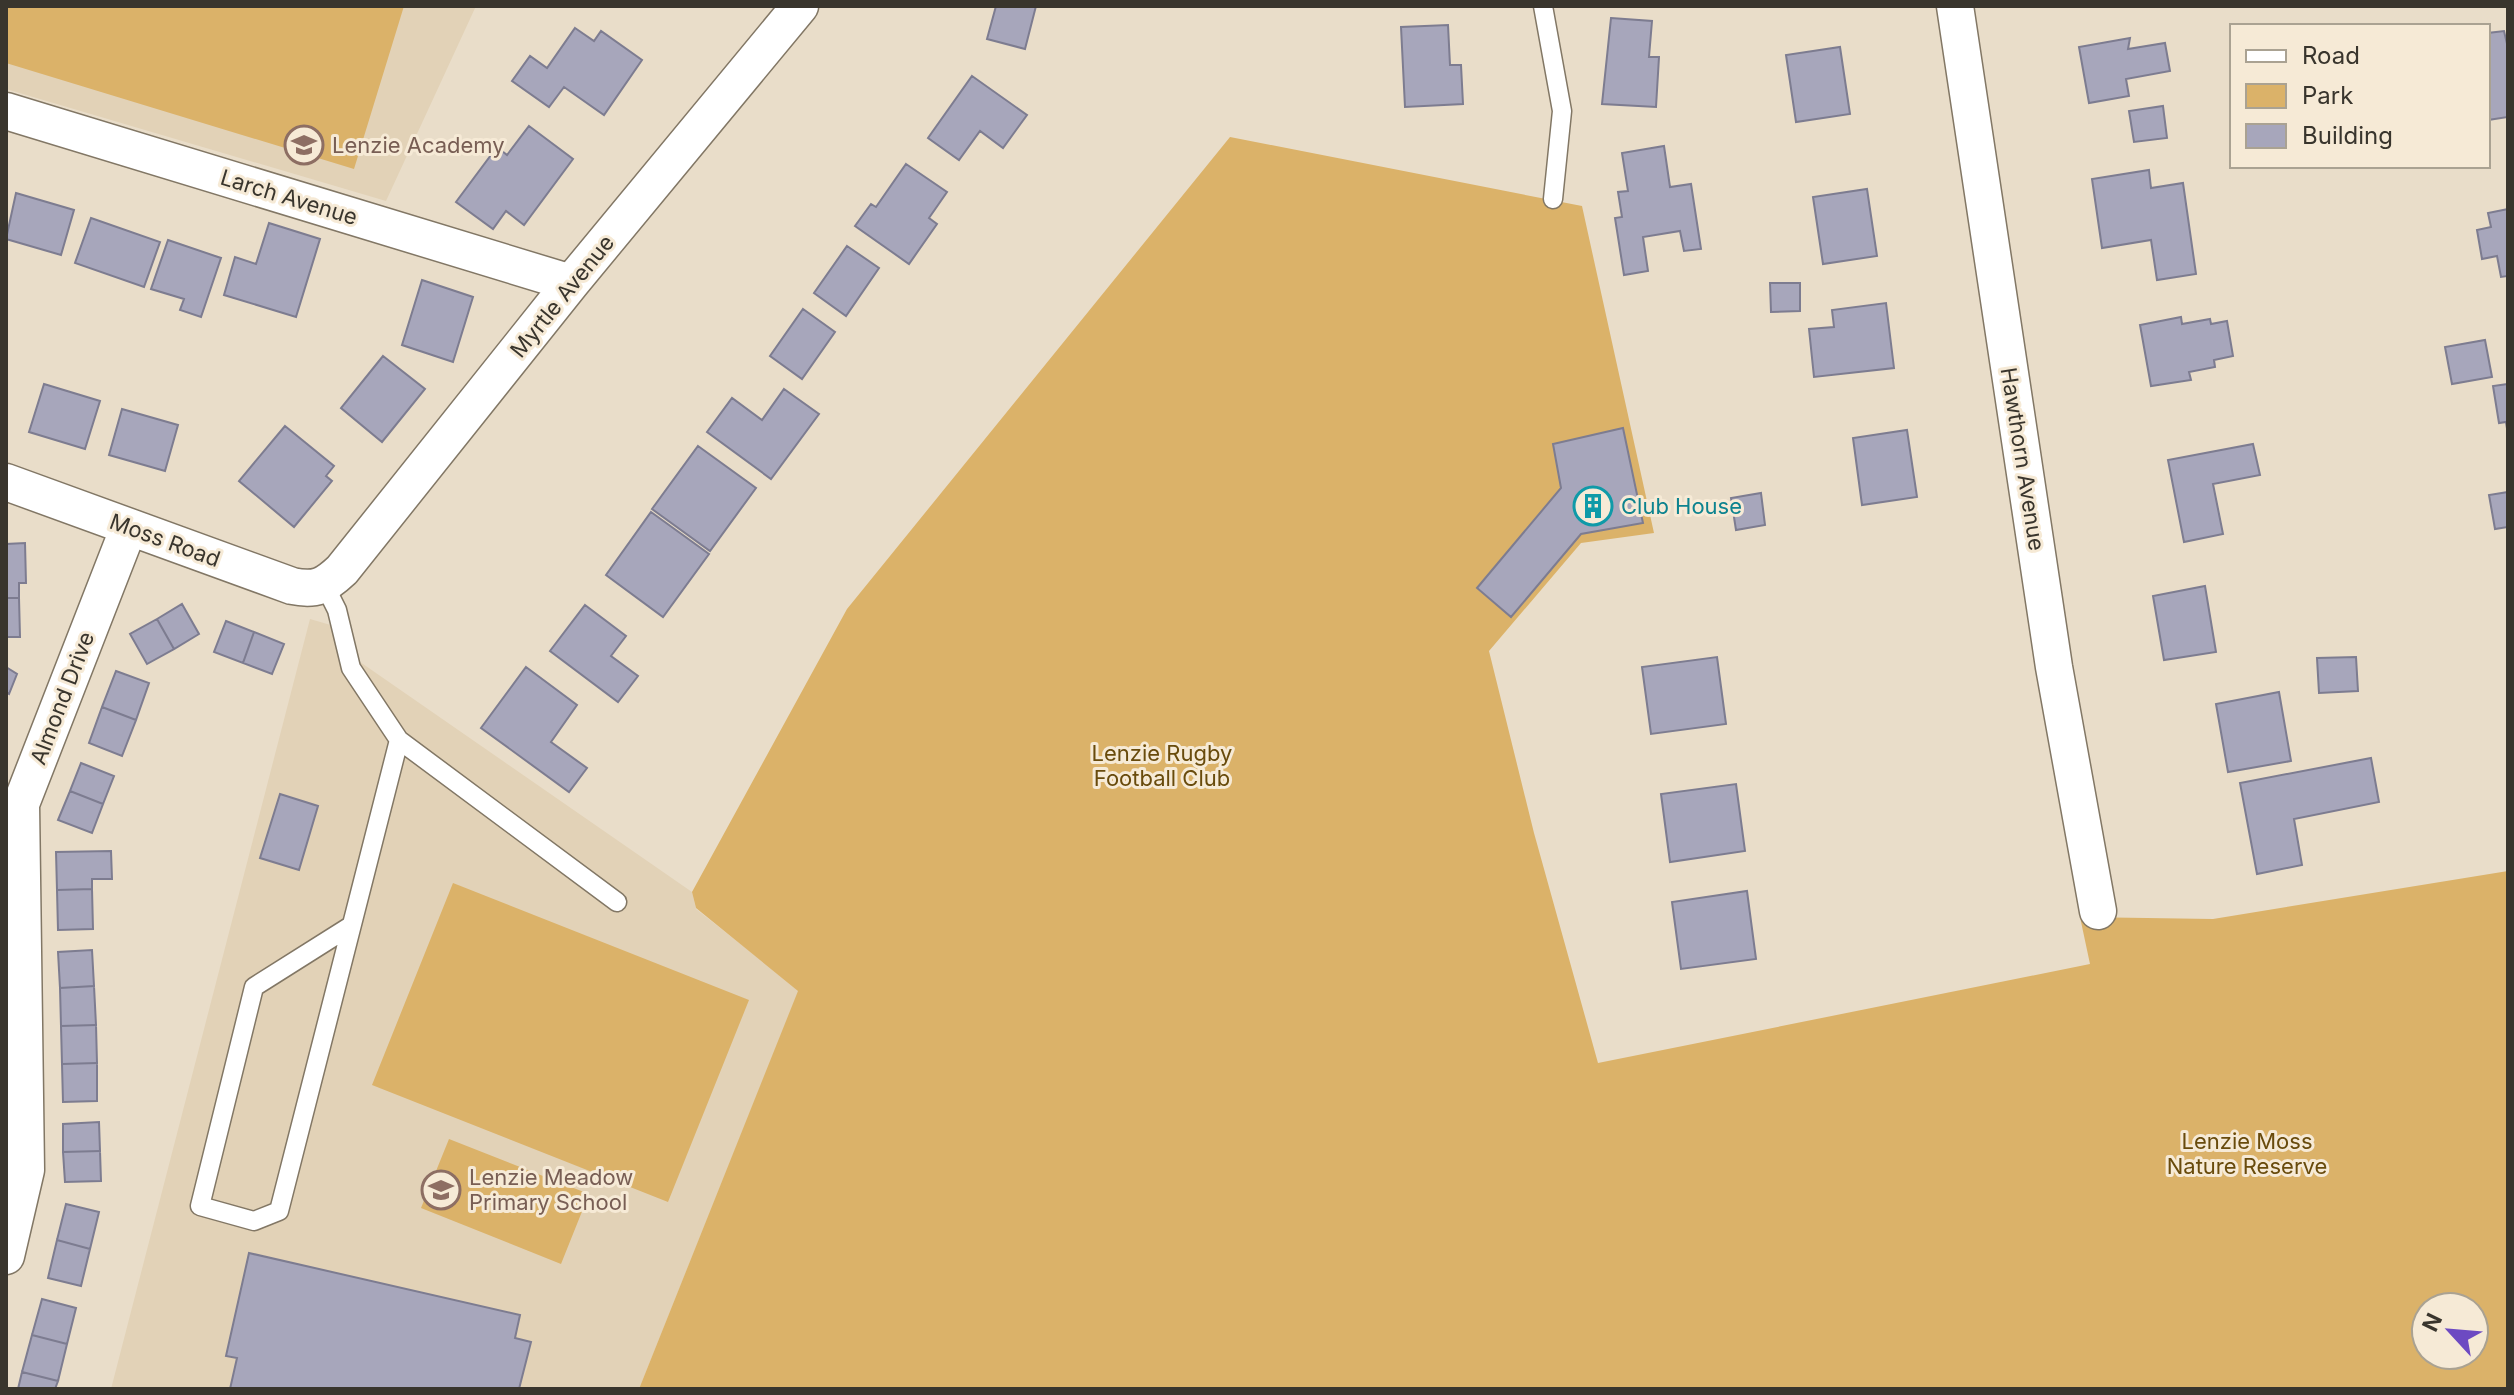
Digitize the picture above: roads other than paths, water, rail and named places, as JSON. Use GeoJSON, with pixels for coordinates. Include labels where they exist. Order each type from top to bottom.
{"type":"FeatureCollection","features":[{"type":"Feature","properties":{"kind":"street","name":"Myrtle Avenue"},"geometry":{"type":"LineString","coordinates":[[325,586],[342,570],[571,283],[800,6]]}},
{"type":"Feature","properties":{"kind":"street","name":"Hawthorn Avenue"},"geometry":{"type":"LineString","coordinates":[[1955,6],[2054,667],[2098,911]]}},
{"type":"Feature","properties":{"kind":"street","name":"Larch Avenue"},"geometry":{"type":"LineString","coordinates":[[6,111],[571,283]]}},
{"type":"Feature","properties":{"kind":"street","name":"Moss Road"},"geometry":{"type":"LineString","coordinates":[[6,482],[292,586],[311,590],[325,586]]}},
{"type":"Feature","properties":{"kind":"street","name":"Almond Drive"},"geometry":{"type":"LineString","coordinates":[[6,1256],[26,1170],[21,804],[129,527]]}},
{"type":"Feature","properties":{"kind":"lane"},"geometry":{"type":"LineString","coordinates":[[1543,6],[1562,111],[1553,199]]}},
{"type":"Feature","properties":{"kind":"lane"},"geometry":{"type":"LineString","coordinates":[[325,586],[337,610],[351,668],[399,740],[617,902]]}},
{"type":"Feature","properties":{"kind":"lane"},"geometry":{"type":"LineString","coordinates":[[349,927],[254,987],[200,1206],[254,1221],[279,1211],[399,740]]}},
{"type":"Feature","properties":{"kind":"place","name":"Lenzie Academy"},"geometry":{"type":"Point","coordinates":[304,145]}},
{"type":"Feature","properties":{"kind":"place","name":"Club House"},"geometry":{"type":"Point","coordinates":[1593,506]}},
{"type":"Feature","properties":{"kind":"place","name":"Lenzie Meadow Primary School"},"geometry":{"type":"Point","coordinates":[441,1190]}},
{"type":"Feature","properties":{"kind":"park label","name":"Lenzie Rugby Football Club"},"geometry":{"type":"Point","coordinates":[1162,766]}},
{"type":"Feature","properties":{"kind":"park label","name":"Lenzie Moss Nature Reserve"},"geometry":{"type":"Point","coordinates":[2247,1154]}}]}
